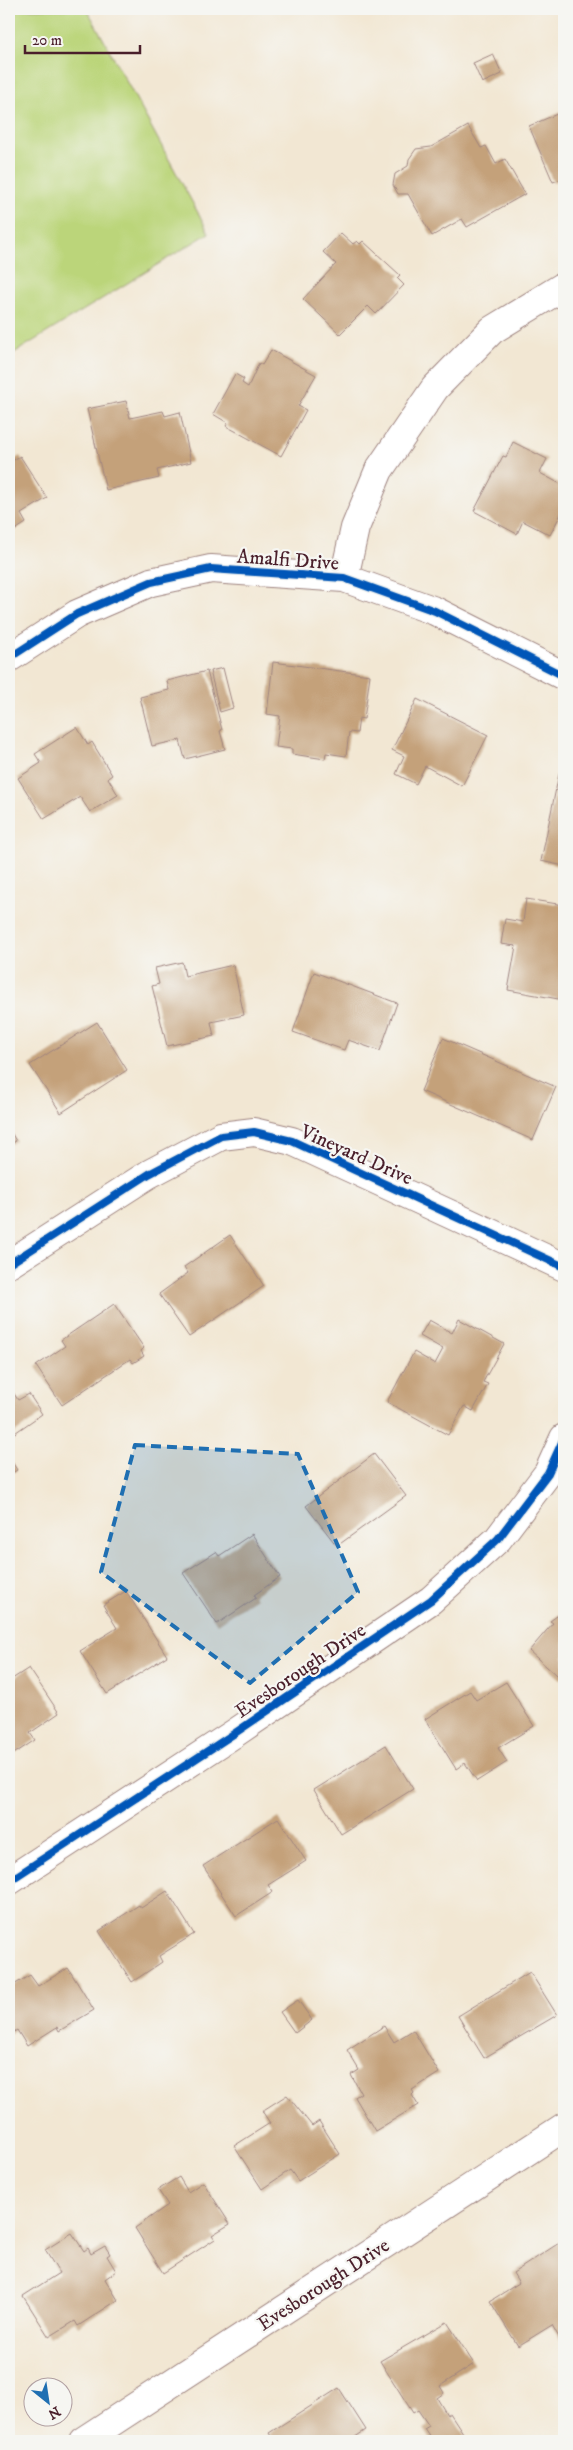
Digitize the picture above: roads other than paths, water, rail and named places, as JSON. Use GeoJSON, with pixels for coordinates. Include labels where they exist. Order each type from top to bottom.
{"type":"FeatureCollection","features":[{"type":"Feature","properties":{"kind":"street"},"geometry":{"type":"LineString","coordinates":[[344,578],[355,528],[379,470],[435,388],[492,330],[564,286]]}},
{"type":"Feature","properties":{"kind":"street","name":"Amalfi Drive"},"geometry":{"type":"LineString","coordinates":[[9,658],[76,614],[152,582],[211,569],[344,578],[435,610],[564,676]]}},
{"type":"Feature","properties":{"kind":"street","name":"Vineyard Drive"},"geometry":{"type":"LineString","coordinates":[[9,1264],[149,1174],[221,1136],[254,1132],[292,1142],[564,1267]]}},
{"type":"Feature","properties":{"kind":"street","name":"Evesborough Drive"},"geometry":{"type":"LineString","coordinates":[[9,1881],[235,1733],[431,1600],[498,1539],[548,1473],[564,1438]]}},
{"type":"Feature","properties":{"kind":"street","name":"Evesborough Drive"},"geometry":{"type":"LineString","coordinates":[[83,2441],[564,2127]]}}]}
